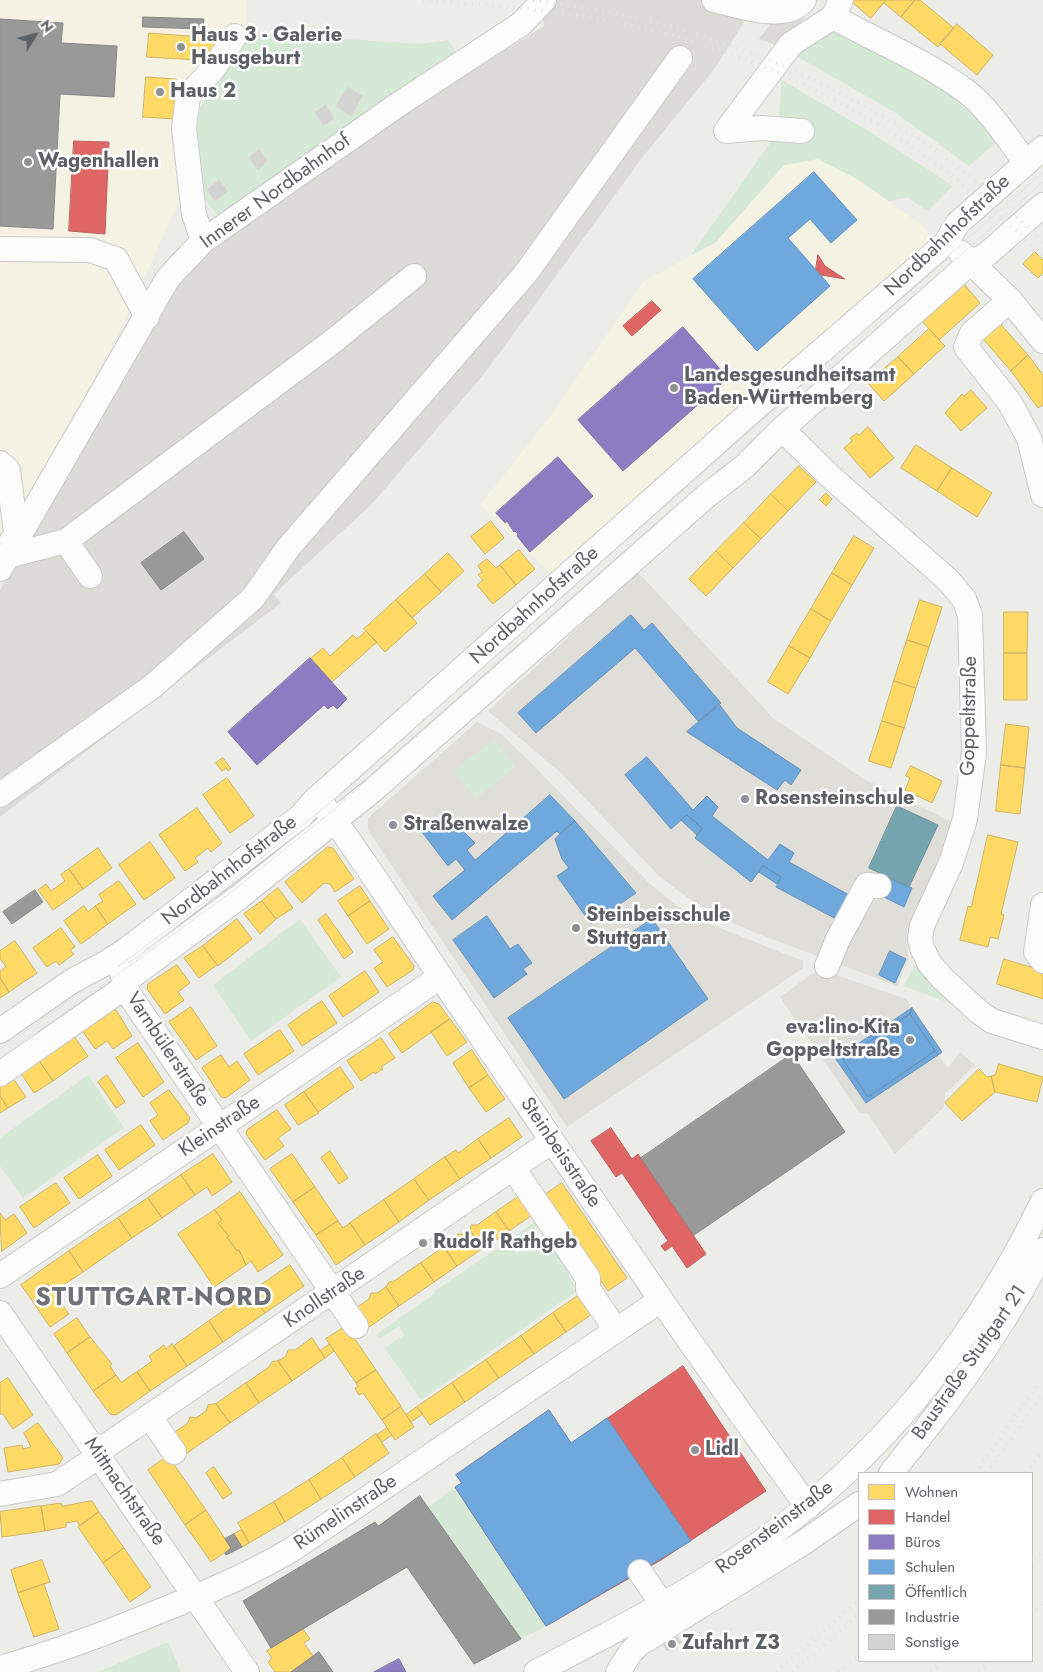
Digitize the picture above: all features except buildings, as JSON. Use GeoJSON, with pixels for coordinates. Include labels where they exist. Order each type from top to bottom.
{"type":"FeatureCollection","features":[{"type":"Feature","properties":{"kind":"street"},"geometry":{"type":"LineString","coordinates":[[714,0],[760,11],[786,11],[804,0]]}},
{"type":"Feature","properties":{"kind":"street","name":"Innerer Nordbahnhof"},"geometry":{"type":"LineString","coordinates":[[6,552],[168,278],[203,241],[399,104],[521,24],[543,2]]}},
{"type":"Feature","properties":{"kind":"street"},"geometry":{"type":"LineString","coordinates":[[802,131],[762,128],[726,131],[791,44],[837,9],[968,93],[1000,128],[1034,155]]}},
{"type":"Feature","properties":{"kind":"street"},"geometry":{"type":"LineString","coordinates":[[203,241],[194,214],[184,128],[188,96],[212,69],[235,36]]}},
{"type":"Feature","properties":{"kind":"street"},"geometry":{"type":"LineString","coordinates":[[0,795],[153,686],[253,598],[288,548],[526,273],[680,58]]}},
{"type":"Feature","properties":{"kind":"street","name":"Nordbahnhofstraße"},"geometry":{"type":"LineString","coordinates":[[0,1031],[72,980],[94,970],[126,950],[302,816],[320,796],[754,410],[946,243],[957,224],[1034,155]]}},
{"type":"Feature","properties":{"kind":"street","name":"Nordbahnhofstraße"},"geometry":{"type":"LineString","coordinates":[[0,1074],[119,992],[129,978],[238,898],[336,821],[463,712],[704,498],[745,466],[782,430],[971,262],[986,254],[1043,205]]}},
{"type":"Feature","properties":{"kind":"street"},"geometry":{"type":"LineString","coordinates":[[946,243],[971,262],[1010,300],[1043,342]]}},
{"type":"Feature","properties":{"kind":"street"},"geometry":{"type":"LineString","coordinates":[[1,254],[90,250],[116,259],[147,316]]}},
{"type":"Feature","properties":{"kind":"street"},"geometry":{"type":"LineString","coordinates":[[0,463],[8,470],[6,552],[66,541],[332,342],[414,276]]}},
{"type":"Feature","properties":{"kind":"street"},"geometry":{"type":"LineString","coordinates":[[1010,300],[972,333],[966,347],[1010,403],[1029,438],[1043,495]]}},
{"type":"Feature","properties":{"kind":"street","name":"Goppeltstraße"},"geometry":{"type":"LineString","coordinates":[[782,430],[833,480],[948,580],[957,589],[967,606],[970,628],[974,753],[966,812],[951,863],[922,926],[920,938],[922,948],[930,964],[979,1012],[992,1021],[1043,1037]]}},
{"type":"Feature","properties":{"kind":"street"},"geometry":{"type":"LineString","coordinates":[[66,541],[90,576]]}},
{"type":"Feature","properties":{"kind":"street","name":"Steinbeisstraße"},"geometry":{"type":"LineString","coordinates":[[320,796],[320,801],[336,821],[440,977],[661,1300],[808,1507]]}},
{"type":"Feature","properties":{"kind":"street"},"geometry":{"type":"LineString","coordinates":[[827,966],[838,939],[867,885],[879,886]]}},
{"type":"Feature","properties":{"kind":"street"},"geometry":{"type":"LineString","coordinates":[[1043,905],[1036,952],[1043,961]]}},
{"type":"Feature","properties":{"kind":"street","name":"Varnbülerstraße"},"geometry":{"type":"LineString","coordinates":[[126,950],[122,964],[119,992],[219,1128],[361,1332]]}},
{"type":"Feature","properties":{"kind":"street"},"geometry":{"type":"LineString","coordinates":[[94,970],[119,992]]}},
{"type":"Feature","properties":{"kind":"street","name":"Kleinstraße"},"geometry":{"type":"LineString","coordinates":[[0,1276],[440,977]]}},
{"type":"Feature","properties":{"kind":"street","name":"Knollstraße"},"geometry":{"type":"LineString","coordinates":[[0,1494],[57,1484],[150,1417],[334,1293],[552,1141]]}},
{"type":"Feature","properties":{"kind":"street"},"geometry":{"type":"LineString","coordinates":[[513,1168],[588,1278],[588,1289],[616,1330]]}},
{"type":"Feature","properties":{"kind":"street","name":"Rosensteinstraße"},"geometry":{"type":"LineString","coordinates":[[536,1672],[662,1604],[727,1566],[808,1507],[832,1487],[883,1437],[945,1365],[996,1290],[1043,1201]]}},
{"type":"Feature","properties":{"kind":"street","name":"Baustraße Stuttgart 21"},"geometry":{"type":"LineString","coordinates":[[892,1472],[936,1417],[975,1363],[1028,1279],[1043,1250]]}},
{"type":"Feature","properties":{"kind":"street","name":"Rümelinstraße"},"geometry":{"type":"LineString","coordinates":[[0,1668],[78,1644],[196,1598],[258,1570],[291,1550],[661,1300]]}},
{"type":"Feature","properties":{"kind":"street","name":"Mittnachtstraße"},"geometry":{"type":"LineString","coordinates":[[0,1313],[248,1672]]}},
{"type":"Feature","properties":{"kind":"street"},"geometry":{"type":"LineString","coordinates":[[150,1417],[178,1458]]}},
{"type":"Feature","properties":{"kind":"street"},"geometry":{"type":"LineString","coordinates":[[618,1672],[631,1652],[639,1644],[803,1543],[858,1505]]}},
{"type":"Feature","properties":{"kind":"street"},"geometry":{"type":"LineString","coordinates":[[640,1572],[662,1604]]}},
{"type":"Feature","properties":{"kind":"shaded area"},"geometry":{"type":"Polygon","coordinates":[[[0,0],[246,0],[246,32],[180,199],[127,316],[41,481],[0,550],[0,0]]]}},
{"type":"Feature","properties":{"kind":"shaded area"},"geometry":{"type":"Polygon","coordinates":[[[540,0],[758,0],[715,68],[642,158],[485,373],[371,505],[274,594],[281,603],[0,817],[0,590],[183,272],[209,249],[348,147],[544,26],[540,0]]]}},
{"type":"Feature","properties":{"kind":"shaded area"},"geometry":{"type":"Polygon","coordinates":[[[788,0],[818,0],[782,47],[759,39],[788,0]]]}},
{"type":"Feature","properties":{"kind":"shaded area"},"geometry":{"type":"Polygon","coordinates":[[[817,159],[855,178],[922,225],[938,243],[558,581],[480,505],[548,419],[644,281],[715,243],[784,165],[817,159]]]}},
{"type":"Feature","properties":{"kind":"shaded area","name":"Rosensteinschule"},"geometry":{"type":"Polygon","coordinates":[[[638,572],[773,718],[862,778],[954,823],[907,937],[908,960],[897,986],[756,933],[715,915],[684,895],[659,876],[561,773],[488,711],[638,572]]]}},
{"type":"Feature","properties":{"kind":"shaded area","name":"Steinbeisschule Stuttgart"},"geometry":{"type":"Polygon","coordinates":[[[477,722],[501,734],[650,884],[678,906],[705,922],[803,961],[803,968],[567,1127],[368,830],[368,818],[477,722]]]}},
{"type":"Feature","properties":{"kind":"shaded area"},"geometry":{"type":"Polygon","coordinates":[[[819,969],[906,999],[942,1052],[938,1055],[948,1068],[960,1052],[975,1065],[945,1094],[944,1107],[895,1154],[868,1114],[859,1112],[780,997],[819,969]]]}},
{"type":"Feature","properties":{"kind":"green space"},"geometry":{"type":"Polygon","coordinates":[[[840,25],[903,63],[944,91],[981,123],[997,142],[969,166],[896,113],[791,53],[840,25]]]}},
{"type":"Feature","properties":{"kind":"green space"},"geometry":{"type":"Polygon","coordinates":[[[246,32],[419,44],[448,40],[459,57],[398,90],[222,220],[195,188],[189,127],[233,50],[246,32]]]}},
{"type":"Feature","properties":{"kind":"green space"},"geometry":{"type":"Polygon","coordinates":[[[782,80],[875,135],[953,186],[927,211],[907,197],[889,201],[855,178],[818,159],[784,165],[715,243],[691,255],[778,132],[782,80]]]}},
{"type":"Feature","properties":{"kind":"green space"},"geometry":{"type":"Polygon","coordinates":[[[494,739],[516,767],[476,799],[453,771],[494,739]]]}},
{"type":"Feature","properties":{"kind":"green space"},"geometry":{"type":"Polygon","coordinates":[[[300,919],[341,977],[251,1041],[213,985],[300,919]]]}},
{"type":"Feature","properties":{"kind":"green space"},"geometry":{"type":"Polygon","coordinates":[[[916,962],[956,1002],[952,1004],[904,986],[916,962]]]}},
{"type":"Feature","properties":{"kind":"green space"},"geometry":{"type":"Polygon","coordinates":[[[88,1075],[124,1128],[23,1198],[0,1166],[0,1138],[88,1075]]]}},
{"type":"Feature","properties":{"kind":"green space"},"geometry":{"type":"Polygon","coordinates":[[[535,1222],[538,1227],[511,1246],[517,1254],[545,1236],[570,1271],[567,1273],[578,1290],[421,1400],[385,1348],[404,1335],[399,1326],[379,1339],[376,1335],[434,1294],[435,1291],[535,1222]]]}},
{"type":"Feature","properties":{"kind":"green space"},"geometry":{"type":"Polygon","coordinates":[[[455,1487],[546,1626],[521,1639],[428,1507],[455,1487]]]}},
{"type":"Feature","properties":{"kind":"green space"},"geometry":{"type":"Polygon","coordinates":[[[168,1642],[181,1672],[98,1672],[168,1642]]]}},
{"type":"Feature","properties":{"kind":"tram line"},"geometry":{"type":"LineString","coordinates":[[119,966],[224,888],[325,807],[1043,172]]}},
{"type":"Feature","properties":{"kind":"tram line"},"geometry":{"type":"LineString","coordinates":[[0,1059],[229,894],[330,813],[1043,182]]}},
{"type":"Feature","properties":{"kind":"tram line"},"geometry":{"type":"LineString","coordinates":[[0,1049],[90,986]]}},
{"type":"Feature","properties":{"kind":"railway"},"geometry":{"type":"LineString","coordinates":[[423,0],[542,11],[601,19],[659,32],[713,48],[766,68],[817,91],[867,118],[914,148],[960,182],[1003,219],[1043,258]]}},
{"type":"Feature","properties":{"kind":"railway"},"geometry":{"type":"LineString","coordinates":[[533,0],[615,13],[663,24],[715,40],[818,82],[868,108],[916,137],[961,169],[1004,204],[1043,243]]}},
{"type":"Feature","properties":{"kind":"railway"},"geometry":{"type":"LineString","coordinates":[[976,1472],[1043,1377]]}},
{"type":"Feature","properties":{"kind":"railway"},"geometry":{"type":"LineString","coordinates":[[988,1472],[1043,1394]]}},
{"type":"Feature","properties":{"kind":"railway"},"geometry":{"type":"LineString","coordinates":[[1027,1472],[1043,1451]]}},
{"type":"Feature","properties":{"kind":"railway"},"geometry":{"type":"LineString","coordinates":[[1033,1565],[1043,1552]]}},
{"type":"Feature","properties":{"kind":"railway"},"geometry":{"type":"LineString","coordinates":[[776,1672],[858,1601]]}},
{"type":"Feature","properties":{"kind":"railway"},"geometry":{"type":"LineString","coordinates":[[1033,1614],[1043,1603]]}},
{"type":"Feature","properties":{"kind":"railway"},"geometry":{"type":"LineString","coordinates":[[792,1672],[858,1615]]}},
{"type":"Feature","properties":{"kind":"railway"},"geometry":{"type":"LineString","coordinates":[[839,1672],[858,1656]]}},
{"type":"Feature","properties":{"kind":"railway"},"geometry":{"type":"LineString","coordinates":[[931,1672],[942,1662]]}},
{"type":"Feature","properties":{"kind":"railway"},"geometry":{"type":"LineString","coordinates":[[979,1672],[988,1662]]}},
{"type":"Feature","properties":{"kind":"place","name":"Haus 3 - Galerie Hausgeburt"},"geometry":{"type":"Point","coordinates":[181,47]}},
{"type":"Feature","properties":{"kind":"place","name":"Haus 2"},"geometry":{"type":"Point","coordinates":[160,92]}},
{"type":"Feature","properties":{"kind":"place","name":"Wagenhallen"},"geometry":{"type":"Point","coordinates":[28,162]}},
{"type":"Feature","properties":{"kind":"place","name":"Landesgesundheitsamt Baden-Württemberg"},"geometry":{"type":"Point","coordinates":[674,388]}},
{"type":"Feature","properties":{"kind":"place","name":"Rosensteinschule"},"geometry":{"type":"Point","coordinates":[745,799]}},
{"type":"Feature","properties":{"kind":"place","name":"Straßenwalze"},"geometry":{"type":"Point","coordinates":[393,825]}},
{"type":"Feature","properties":{"kind":"place","name":"Steinbeisschule Stuttgart"},"geometry":{"type":"Point","coordinates":[576,928]}},
{"type":"Feature","properties":{"kind":"place","name":"eva:lino-Kita Goppeltstraße"},"geometry":{"type":"Point","coordinates":[910,1040]}},
{"type":"Feature","properties":{"kind":"place","name":"Rudolf Rathgeb"},"geometry":{"type":"Point","coordinates":[423,1243]}},
{"type":"Feature","properties":{"kind":"place","name":"Lidl"},"geometry":{"type":"Point","coordinates":[695,1450]}},
{"type":"Feature","properties":{"kind":"place","name":"Zufahrt Z3"},"geometry":{"type":"Point","coordinates":[672,1644]}},
{"type":"Feature","properties":{"kind":"district","name":"STUTTGART-NORD"},"geometry":{"type":"Point","coordinates":[154,1299]}}]}
